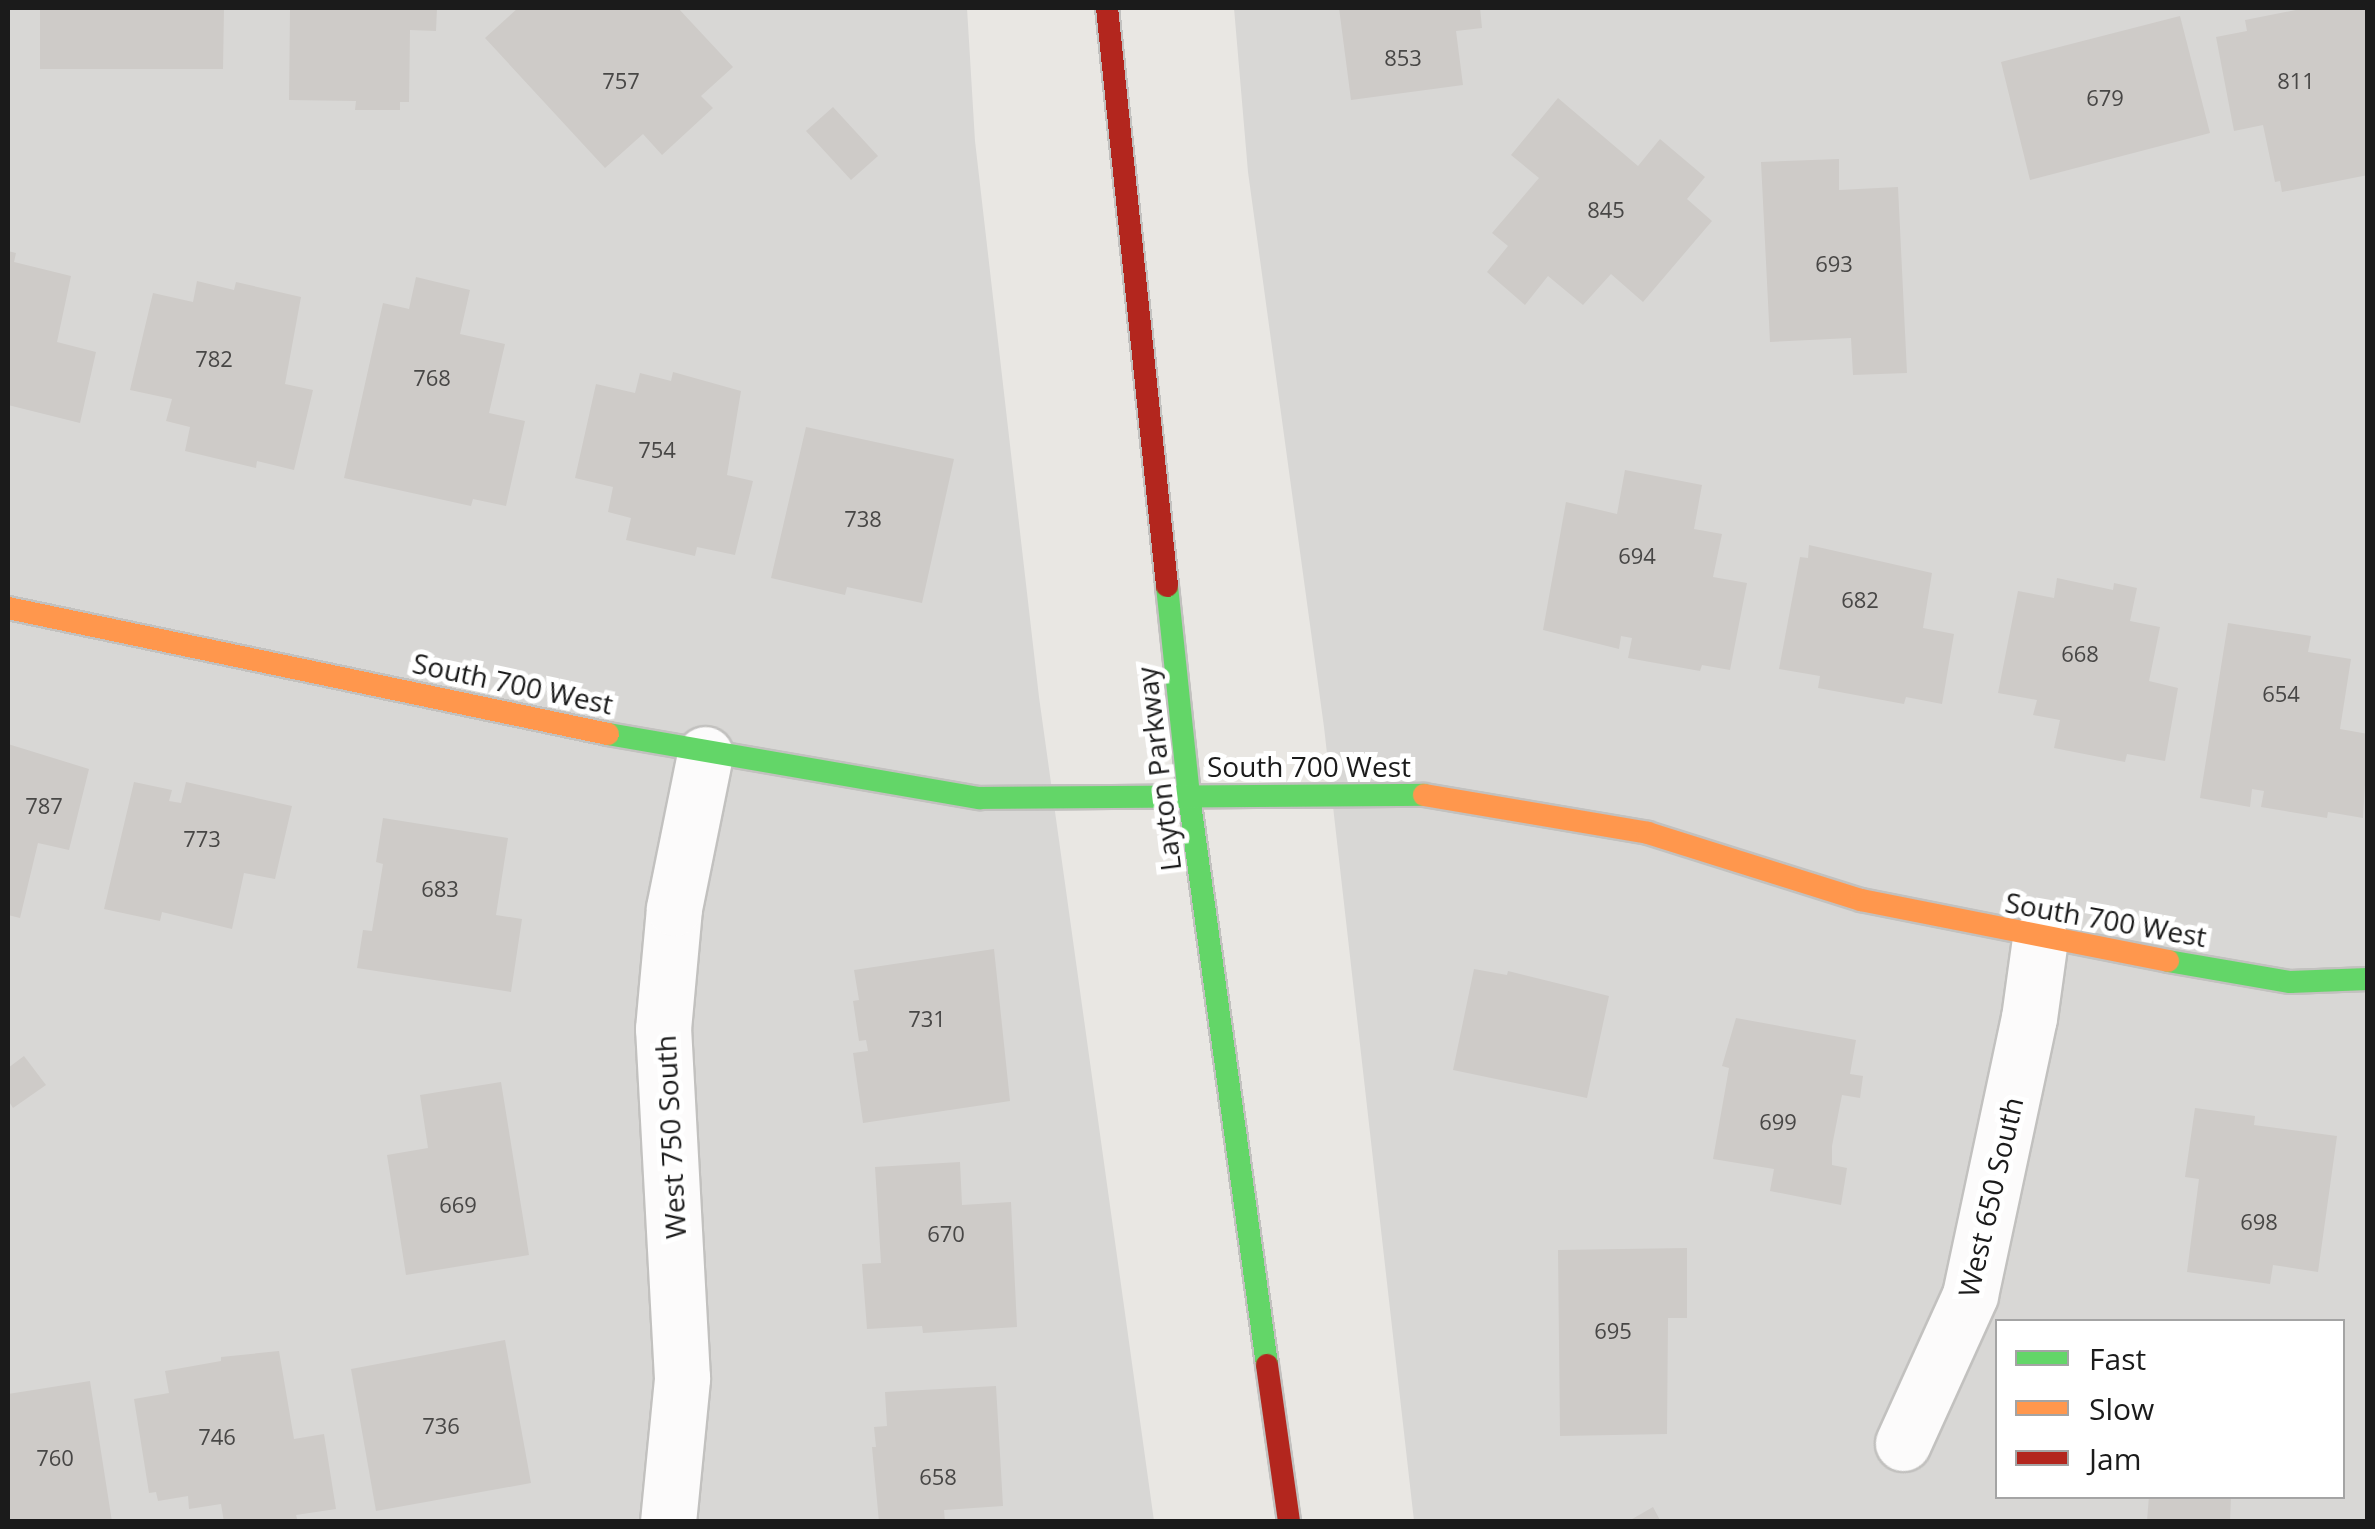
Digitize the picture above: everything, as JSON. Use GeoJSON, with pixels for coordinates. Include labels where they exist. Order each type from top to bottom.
{"type":"FeatureCollection","features":[{"type":"Feature","properties":{"kind":"street","name":"Layton Parkway"},"geometry":{"type":"LineString","coordinates":[[1107,8],[1190,796],[1289,1522]]}},
{"type":"Feature","properties":{"kind":"street","name":"South 700 West"},"geometry":{"type":"LineString","coordinates":[[8,608],[705,754],[980,798],[1413,794],[1648,833],[1861,900],[2040,939],[2290,982],[2368,979]]}},
{"type":"Feature","properties":{"kind":"street","name":"West 750 South"},"geometry":{"type":"LineString","coordinates":[[668,1522],[682,1378],[663,1029],[674,908],[705,754]]}},
{"type":"Feature","properties":{"kind":"street","name":"West 650 South"},"geometry":{"type":"LineString","coordinates":[[1903,1443],[1970,1294],[2030,1018],[2040,939]]}},
{"type":"Feature","properties":{"kind":"shaded area"},"geometry":{"type":"Polygon","coordinates":[[[8,8],[967,8],[975,141],[1039,697],[1154,1521],[8,1522],[8,8]]]}},
{"type":"Feature","properties":{"kind":"shaded area"},"geometry":{"type":"Polygon","coordinates":[[[1234,8],[2367,8],[2367,1521],[1414,1521],[1324,727],[1248,172],[1234,8]]]}},
{"type":"Feature","properties":{"kind":"building"},"geometry":{"type":"Polygon","coordinates":[[[40,8],[224,8],[223,69],[40,69],[40,8]]]}},
{"type":"Feature","properties":{"kind":"building"},"geometry":{"type":"Polygon","coordinates":[[[290,8],[437,8],[436,31],[410,30],[409,102],[400,102],[400,110],[355,110],[356,101],[289,100],[290,8]]]}},
{"type":"Feature","properties":{"kind":"building"},"geometry":{"type":"Polygon","coordinates":[[[518,8],[678,8],[733,67],[701,96],[713,108],[662,155],[643,134],[605,168],[485,38],[518,8]]]}},
{"type":"Feature","properties":{"kind":"building"},"geometry":{"type":"Polygon","coordinates":[[[1339,8],[1480,8],[1482,28],[1456,31],[1463,85],[1351,100],[1339,8]]]}},
{"type":"Feature","properties":{"kind":"building"},"geometry":{"type":"Polygon","coordinates":[[[2306,8],[2368,9],[2368,175],[2282,192],[2280,181],[2275,182],[2263,125],[2234,131],[2216,37],[2247,31],[2245,20],[2306,8]]]}},
{"type":"Feature","properties":{"kind":"building"},"geometry":{"type":"Polygon","coordinates":[[[2180,16],[2210,133],[2030,180],[2001,62],[2180,16]]]}},
{"type":"Feature","properties":{"kind":"building"},"geometry":{"type":"Polygon","coordinates":[[[1558,98],[1638,166],[1660,139],[1705,177],[1687,199],[1712,221],[1643,302],[1611,274],[1583,305],[1548,276],[1525,305],[1487,272],[1508,246],[1492,233],[1539,178],[1511,155],[1558,98]]]}},
{"type":"Feature","properties":{"kind":"building"},"geometry":{"type":"Polygon","coordinates":[[[833,107],[878,156],[851,180],[806,131],[833,107]]]}},
{"type":"Feature","properties":{"kind":"building"},"geometry":{"type":"Polygon","coordinates":[[[1839,159],[1839,190],[1898,187],[1907,373],[1853,375],[1851,338],[1770,342],[1761,162],[1839,159]]]}},
{"type":"Feature","properties":{"kind":"building"},"geometry":{"type":"Polygon","coordinates":[[[8,251],[16,253],[14,262],[71,276],[57,342],[96,352],[80,423],[8,405],[8,251]]]}},
{"type":"Feature","properties":{"kind":"building"},"geometry":{"type":"Polygon","coordinates":[[[416,277],[470,290],[460,334],[505,344],[489,413],[525,421],[506,506],[473,499],[471,506],[344,478],[383,303],[409,309],[416,277]]]}},
{"type":"Feature","properties":{"kind":"building"},"geometry":{"type":"Polygon","coordinates":[[[197,281],[234,290],[236,282],[301,297],[285,384],[313,390],[294,470],[257,461],[256,468],[185,451],[190,427],[166,421],[172,399],[130,390],[153,293],[193,302],[197,281]]]}},
{"type":"Feature","properties":{"kind":"building"},"geometry":{"type":"Polygon","coordinates":[[[673,372],[741,391],[727,475],[753,481],[735,555],[697,547],[695,556],[626,540],[631,518],[608,512],[613,487],[575,478],[596,384],[635,393],[640,373],[671,381],[673,372]]]}},
{"type":"Feature","properties":{"kind":"building"},"geometry":{"type":"Polygon","coordinates":[[[806,427],[954,459],[922,603],[847,587],[845,595],[771,578],[806,427]]]}},
{"type":"Feature","properties":{"kind":"building"},"geometry":{"type":"Polygon","coordinates":[[[1625,470],[1702,485],[1694,529],[1722,534],[1713,577],[1747,583],[1730,670],[1702,665],[1700,671],[1628,658],[1632,638],[1621,636],[1619,649],[1543,630],[1566,502],[1617,514],[1625,470]]]}},
{"type":"Feature","properties":{"kind":"building"},"geometry":{"type":"Polygon","coordinates":[[[1809,545],[1932,573],[1923,628],[1954,634],[1942,704],[1906,697],[1904,704],[1818,688],[1820,676],[1779,669],[1800,557],[1808,558],[1809,545]]]}},
{"type":"Feature","properties":{"kind":"building"},"geometry":{"type":"Polygon","coordinates":[[[2057,578],[2113,590],[2114,583],[2137,588],[2130,621],[2160,627],[2149,681],[2178,688],[2165,761],[2127,754],[2125,762],[2054,748],[2060,720],[2033,715],[2037,700],[1998,693],[2018,591],[2054,598],[2057,578]]]}},
{"type":"Feature","properties":{"kind":"building"},"geometry":{"type":"Polygon","coordinates":[[[2228,623],[2311,636],[2308,652],[2351,659],[2340,729],[2368,734],[2363,818],[2328,812],[2327,818],[2261,807],[2264,791],[2252,789],[2250,807],[2200,798],[2228,623]]]}},
{"type":"Feature","properties":{"kind":"building"},"geometry":{"type":"Polygon","coordinates":[[[8,744],[89,769],[69,850],[38,843],[20,918],[8,915],[8,744]]]}},
{"type":"Feature","properties":{"kind":"building"},"geometry":{"type":"Polygon","coordinates":[[[134,782],[172,790],[169,801],[181,803],[186,782],[292,806],[275,879],[244,873],[232,929],[162,912],[160,921],[104,909],[134,782]]]}},
{"type":"Feature","properties":{"kind":"building"},"geometry":{"type":"Polygon","coordinates":[[[383,818],[508,838],[496,915],[522,919],[511,992],[357,968],[363,930],[372,931],[383,864],[376,862],[383,818]]]}},
{"type":"Feature","properties":{"kind":"building"},"geometry":{"type":"Polygon","coordinates":[[[994,949],[1010,1101],[863,1123],[853,1053],[868,1051],[866,1040],[859,1041],[853,1001],[859,1000],[854,970],[994,949]]]}},
{"type":"Feature","properties":{"kind":"building"},"geometry":{"type":"Polygon","coordinates":[[[1474,969],[1507,975],[1508,971],[1609,996],[1587,1098],[1453,1070],[1474,969]]]}},
{"type":"Feature","properties":{"kind":"building"},"geometry":{"type":"Polygon","coordinates":[[[1736,1018],[1856,1040],[1850,1074],[1863,1076],[1860,1098],[1842,1095],[1832,1146],[1832,1165],[1847,1168],[1841,1205],[1770,1191],[1774,1169],[1713,1159],[1729,1068],[1722,1066],[1736,1018]]]}},
{"type":"Feature","properties":{"kind":"building"},"geometry":{"type":"Polygon","coordinates":[[[24,1056],[46,1085],[13,1108],[8,1100],[8,1068],[24,1056]]]}},
{"type":"Feature","properties":{"kind":"building"},"geometry":{"type":"Polygon","coordinates":[[[501,1082],[529,1255],[406,1275],[387,1155],[428,1148],[420,1095],[501,1082]]]}},
{"type":"Feature","properties":{"kind":"building"},"geometry":{"type":"Polygon","coordinates":[[[2195,1108],[2255,1116],[2254,1125],[2337,1136],[2318,1272],[2273,1265],[2270,1284],[2187,1272],[2199,1179],[2185,1177],[2195,1108]]]}},
{"type":"Feature","properties":{"kind":"building"},"geometry":{"type":"Polygon","coordinates":[[[960,1162],[962,1205],[1011,1202],[1017,1327],[923,1333],[922,1326],[867,1329],[862,1264],[881,1263],[875,1167],[960,1162]]]}},
{"type":"Feature","properties":{"kind":"building"},"geometry":{"type":"Polygon","coordinates":[[[1687,1248],[1687,1318],[1668,1318],[1667,1434],[1560,1436],[1558,1250],[1687,1248]]]}},
{"type":"Feature","properties":{"kind":"building"},"geometry":{"type":"Polygon","coordinates":[[[505,1340],[531,1483],[376,1511],[351,1369],[505,1340]]]}},
{"type":"Feature","properties":{"kind":"building"},"geometry":{"type":"Polygon","coordinates":[[[279,1351],[294,1439],[324,1434],[336,1509],[296,1515],[298,1522],[224,1522],[221,1504],[189,1509],[188,1496],[158,1501],[156,1492],[149,1493],[134,1399],[169,1393],[165,1371],[221,1361],[221,1357],[279,1351]]]}},
{"type":"Feature","properties":{"kind":"building"},"geometry":{"type":"Polygon","coordinates":[[[90,1381],[112,1522],[8,1522],[8,1394],[90,1381]]]}},
{"type":"Feature","properties":{"kind":"building"},"geometry":{"type":"Polygon","coordinates":[[[996,1386],[1003,1506],[944,1510],[945,1522],[879,1522],[872,1447],[876,1447],[874,1427],[887,1426],[885,1392],[996,1386]]]}},
{"type":"Feature","properties":{"kind":"building"},"geometry":{"type":"Polygon","coordinates":[[[2149,1499],[2231,1499],[2230,1522],[2147,1521],[2149,1499]]]}},
{"type":"Feature","properties":{"kind":"building"},"geometry":{"type":"Polygon","coordinates":[[[1653,1507],[1661,1522],[1627,1522],[1653,1507]]]}},
{"type":"Feature","properties":{"kind":"traffic: fast"},"geometry":{"type":"LineString","coordinates":[[1167,586],[1189,796],[1267,1365]]}},
{"type":"Feature","properties":{"kind":"traffic: fast"},"geometry":{"type":"LineString","coordinates":[[608,734],[980,798],[1424,795]]}},
{"type":"Feature","properties":{"kind":"traffic: fast"},"geometry":{"type":"LineString","coordinates":[[2168,961],[2290,982],[2368,979]]}},
{"type":"Feature","properties":{"kind":"traffic: slow"},"geometry":{"type":"LineString","coordinates":[[8,608],[608,734]]}},
{"type":"Feature","properties":{"kind":"traffic: slow"},"geometry":{"type":"LineString","coordinates":[[1424,795],[1648,833],[1861,900],[2168,961]]}},
{"type":"Feature","properties":{"kind":"traffic: jam"},"geometry":{"type":"LineString","coordinates":[[1107,8],[1167,586]]}},
{"type":"Feature","properties":{"kind":"traffic: jam"},"geometry":{"type":"LineString","coordinates":[[1267,1365],[1289,1522]]}}]}
